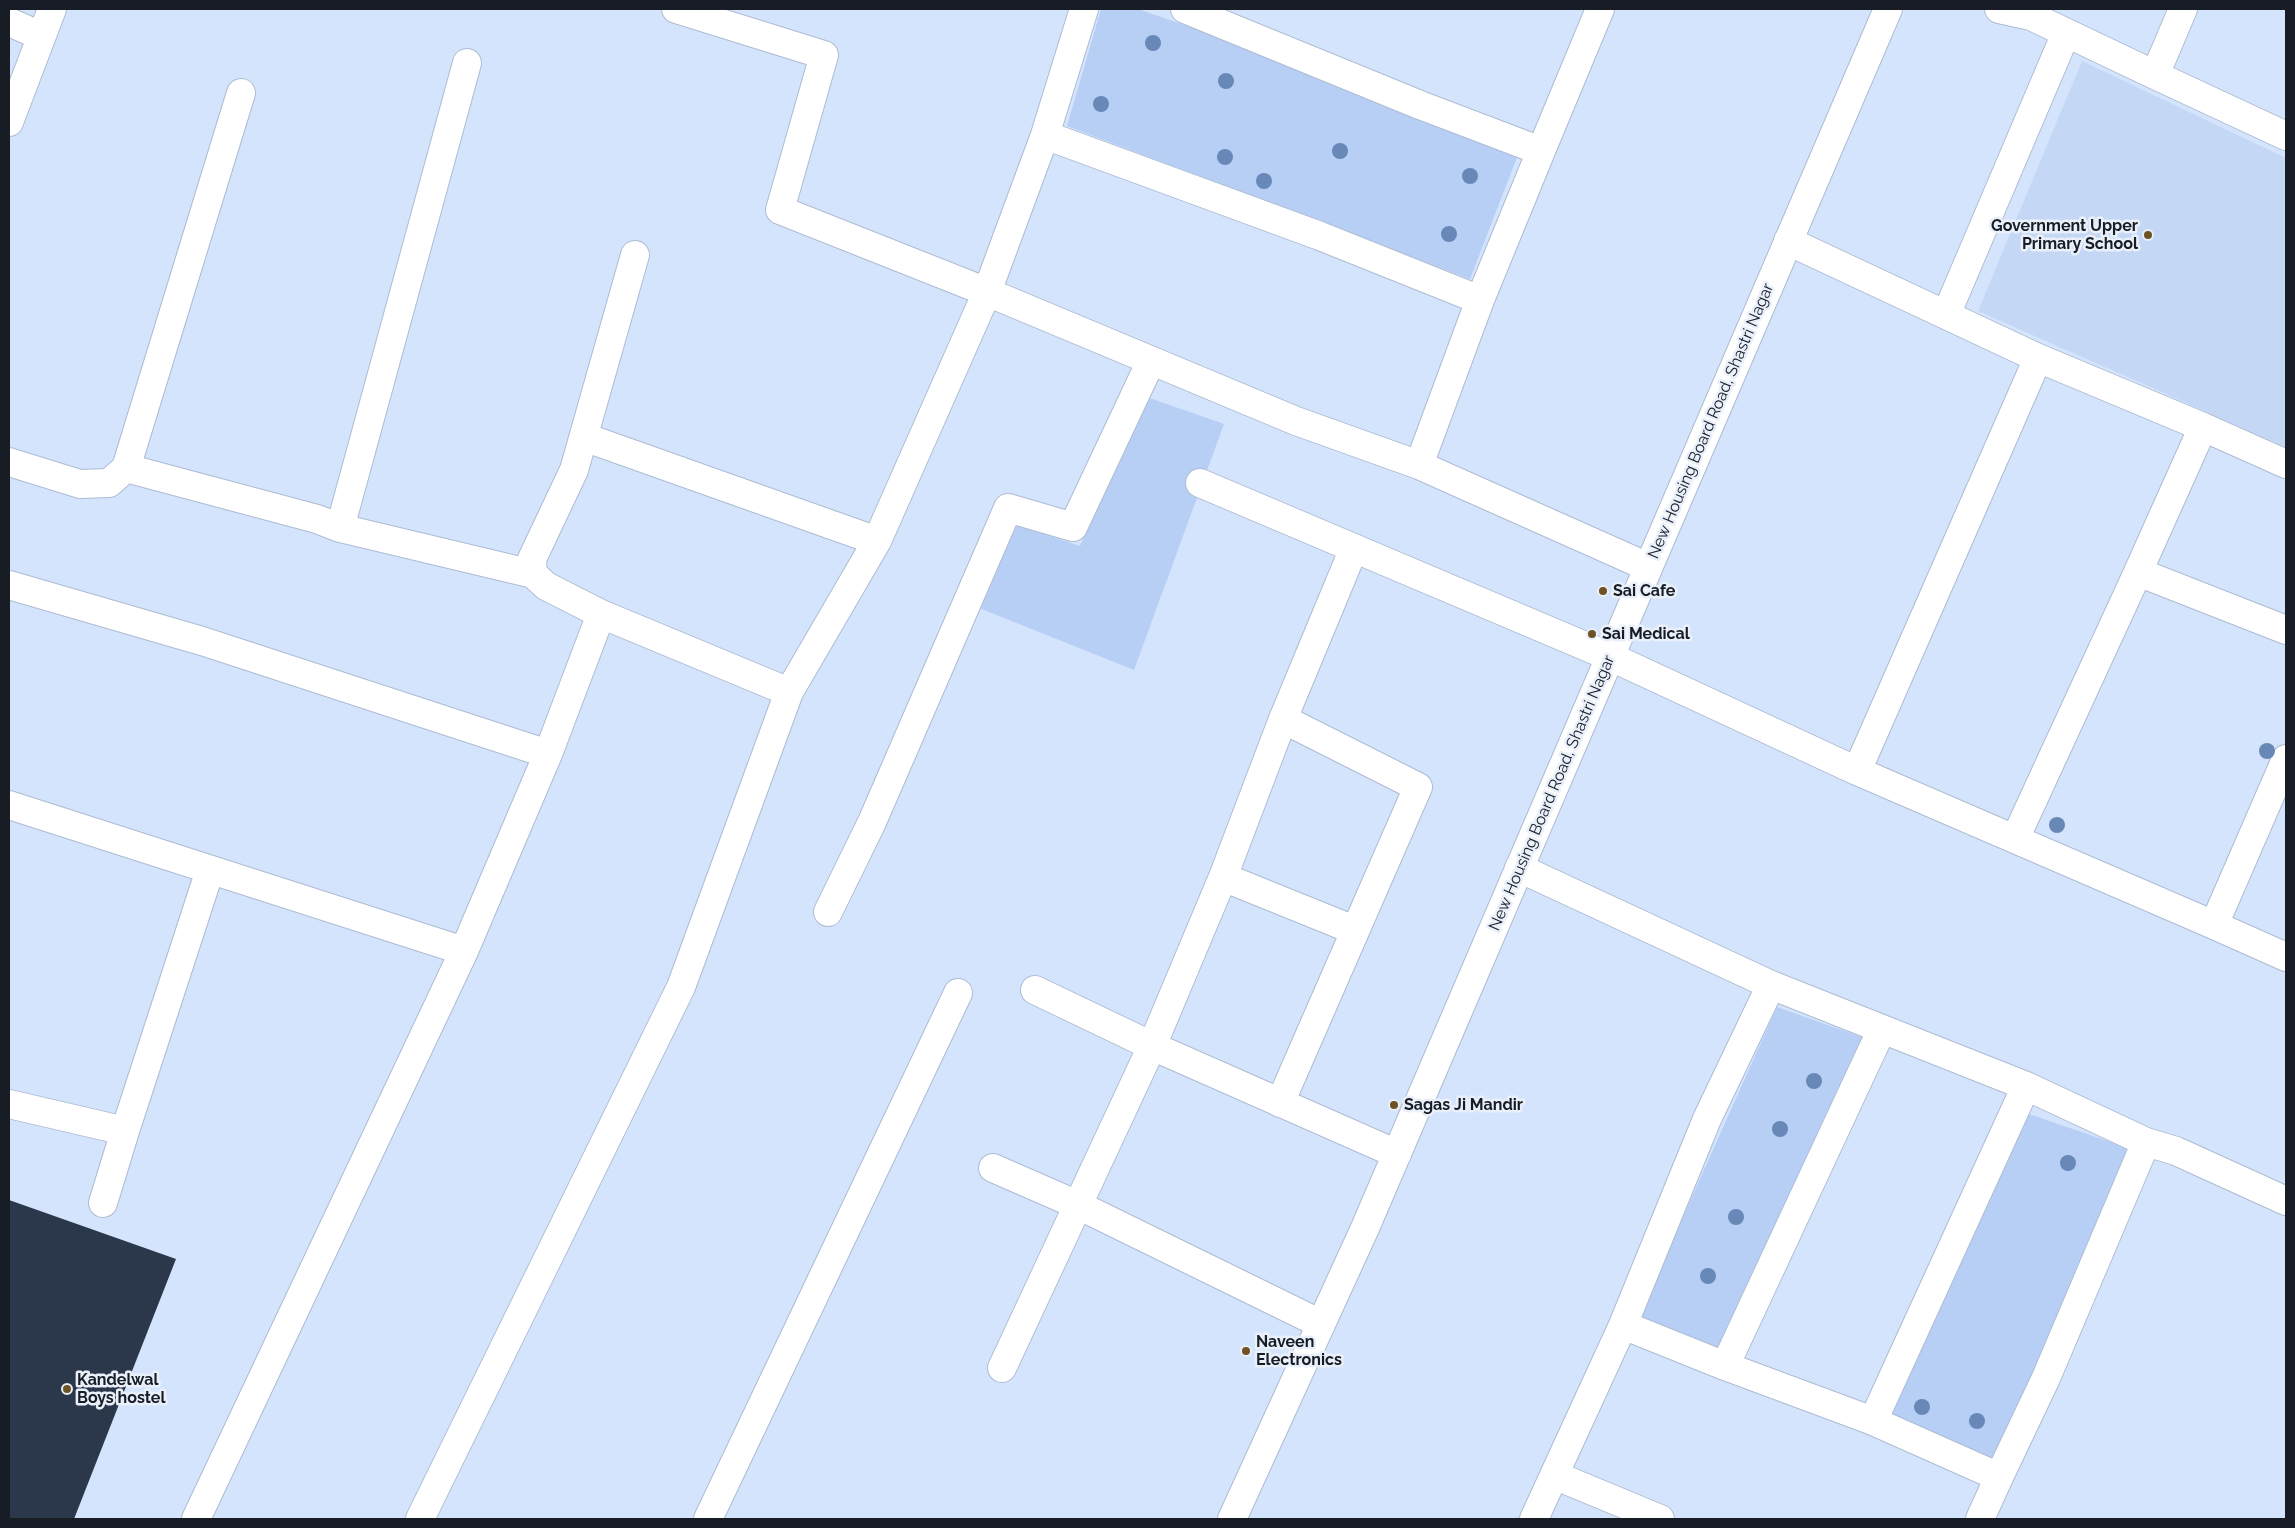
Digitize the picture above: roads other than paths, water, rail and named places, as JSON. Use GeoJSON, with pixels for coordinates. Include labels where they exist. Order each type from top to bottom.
{"type":"FeatureCollection","features":[{"type":"Feature","properties":{"kind":"street"},"geometry":{"type":"LineString","coordinates":[[9,122],[52,9]]}},
{"type":"Feature","properties":{"kind":"street"},"geometry":{"type":"LineString","coordinates":[[676,9],[824,55],[780,210],[987,292],[1296,421],[1419,464],[1648,567]]}},
{"type":"Feature","properties":{"kind":"street"},"geometry":{"type":"LineString","coordinates":[[420,1519],[681,987],[789,692],[878,541],[987,292],[1045,135],[1084,9]]}},
{"type":"Feature","properties":{"kind":"street"},"geometry":{"type":"LineString","coordinates":[[1185,9],[1420,105],[1542,151]]}},
{"type":"Feature","properties":{"kind":"street"},"geometry":{"type":"LineString","coordinates":[[1419,464],[1480,300],[1600,9]]}},
{"type":"Feature","properties":{"kind":"street","name":"New Housing Board Road, Shastri Nagar"},"geometry":{"type":"LineString","coordinates":[[1232,1519],[1397,1154],[1888,9]]}},
{"type":"Feature","properties":{"kind":"street"},"geometry":{"type":"LineString","coordinates":[[1999,9],[2031,16],[2286,136]]}},
{"type":"Feature","properties":{"kind":"street"},"geometry":{"type":"LineString","coordinates":[[2155,75],[2183,9]]}},
{"type":"Feature","properties":{"kind":"street"},"geometry":{"type":"LineString","coordinates":[[9,22],[41,36]]}},
{"type":"Feature","properties":{"kind":"street"},"geometry":{"type":"LineString","coordinates":[[1946,315],[2066,33]]}},
{"type":"Feature","properties":{"kind":"street"},"geometry":{"type":"LineString","coordinates":[[340,528],[467,63]]}},
{"type":"Feature","properties":{"kind":"street"},"geometry":{"type":"LineString","coordinates":[[9,462],[80,484],[109,483],[126,468],[241,94]]}},
{"type":"Feature","properties":{"kind":"street"},"geometry":{"type":"LineString","coordinates":[[1045,135],[1320,236],[1480,300]]}},
{"type":"Feature","properties":{"kind":"street"},"geometry":{"type":"LineString","coordinates":[[1788,241],[2038,358],[2286,464]]}},
{"type":"Feature","properties":{"kind":"street"},"geometry":{"type":"LineString","coordinates":[[533,574],[532,559],[574,470],[635,256]]}},
{"type":"Feature","properties":{"kind":"street"},"geometry":{"type":"LineString","coordinates":[[1857,771],[2038,358]]}},
{"type":"Feature","properties":{"kind":"street"},"geometry":{"type":"LineString","coordinates":[[828,912],[872,822],[1008,508],[1073,527],[1151,361]]}},
{"type":"Feature","properties":{"kind":"street"},"geometry":{"type":"LineString","coordinates":[[2015,839],[2203,427]]}},
{"type":"Feature","properties":{"kind":"street"},"geometry":{"type":"LineString","coordinates":[[584,437],[878,541]]}},
{"type":"Feature","properties":{"kind":"street"},"geometry":{"type":"LineString","coordinates":[[126,468],[317,519],[340,528],[533,574],[546,586],[601,614],[789,692]]}},
{"type":"Feature","properties":{"kind":"street"},"geometry":{"type":"LineString","coordinates":[[1200,483],[1611,656],[1857,771],[2286,956]]}},
{"type":"Feature","properties":{"kind":"street"},"geometry":{"type":"LineString","coordinates":[[1002,1368],[1080,1206],[1152,1046],[1224,877],[1283,719],[1354,548]]}},
{"type":"Feature","properties":{"kind":"street"},"geometry":{"type":"LineString","coordinates":[[2138,572],[2286,630]]}},
{"type":"Feature","properties":{"kind":"street"},"geometry":{"type":"LineString","coordinates":[[9,585],[202,641],[548,754]]}},
{"type":"Feature","properties":{"kind":"street"},"geometry":{"type":"LineString","coordinates":[[196,1519],[464,951],[548,754],[601,614]]}},
{"type":"Feature","properties":{"kind":"street"},"geometry":{"type":"LineString","coordinates":[[1280,1103],[1418,787],[1283,719]]}},
{"type":"Feature","properties":{"kind":"street"},"geometry":{"type":"LineString","coordinates":[[2214,925],[2286,760]]}},
{"type":"Feature","properties":{"kind":"street"},"geometry":{"type":"LineString","coordinates":[[9,805],[464,951]]}},
{"type":"Feature","properties":{"kind":"street"},"geometry":{"type":"LineString","coordinates":[[1519,868],[1771,985],[2026,1086],[2146,1142],[2176,1152],[2286,1201]]}},
{"type":"Feature","properties":{"kind":"street"},"geometry":{"type":"LineString","coordinates":[[103,1203],[210,870]]}},
{"type":"Feature","properties":{"kind":"street"},"geometry":{"type":"LineString","coordinates":[[1224,877],[1354,930]]}},
{"type":"Feature","properties":{"kind":"street"},"geometry":{"type":"LineString","coordinates":[[1534,1519],[1624,1325],[1707,1119],[1771,985]]}},
{"type":"Feature","properties":{"kind":"street"},"geometry":{"type":"LineString","coordinates":[[1035,990],[1152,1046],[1397,1154]]}},
{"type":"Feature","properties":{"kind":"street"},"geometry":{"type":"LineString","coordinates":[[708,1519],[958,993]]}},
{"type":"Feature","properties":{"kind":"street"},"geometry":{"type":"LineString","coordinates":[[1725,1366],[1882,1029]]}},
{"type":"Feature","properties":{"kind":"street"},"geometry":{"type":"LineString","coordinates":[[1873,1421],[2026,1086]]}},
{"type":"Feature","properties":{"kind":"street"},"geometry":{"type":"LineString","coordinates":[[9,1104],[125,1131]]}},
{"type":"Feature","properties":{"kind":"street"},"geometry":{"type":"LineString","coordinates":[[1980,1519],[2046,1378],[2146,1142]]}},
{"type":"Feature","properties":{"kind":"street"},"geometry":{"type":"LineString","coordinates":[[993,1168],[1080,1206],[1321,1324]]}},
{"type":"Feature","properties":{"kind":"street"},"geometry":{"type":"LineString","coordinates":[[1624,1325],[1725,1366],[1873,1421],[1999,1477]]}},
{"type":"Feature","properties":{"kind":"street"},"geometry":{"type":"LineString","coordinates":[[1554,1475],[1660,1519]]}},
{"type":"Feature","properties":{"kind":"place","name":"Government Upper Primary School"},"geometry":{"type":"Point","coordinates":[2148,235]}},
{"type":"Feature","properties":{"kind":"place","name":"Sai Cafe"},"geometry":{"type":"Point","coordinates":[1603,591]}},
{"type":"Feature","properties":{"kind":"place","name":"Sai Medical"},"geometry":{"type":"Point","coordinates":[1592,634]}},
{"type":"Feature","properties":{"kind":"place","name":"Sagas Ji Mandir"},"geometry":{"type":"Point","coordinates":[1394,1105]}},
{"type":"Feature","properties":{"kind":"place","name":"Naveen Electronics"},"geometry":{"type":"Point","coordinates":[1246,1351]}},
{"type":"Feature","properties":{"kind":"place","name":"Kandelwal Boys hostel"},"geometry":{"type":"Point","coordinates":[67,1389]}}]}
